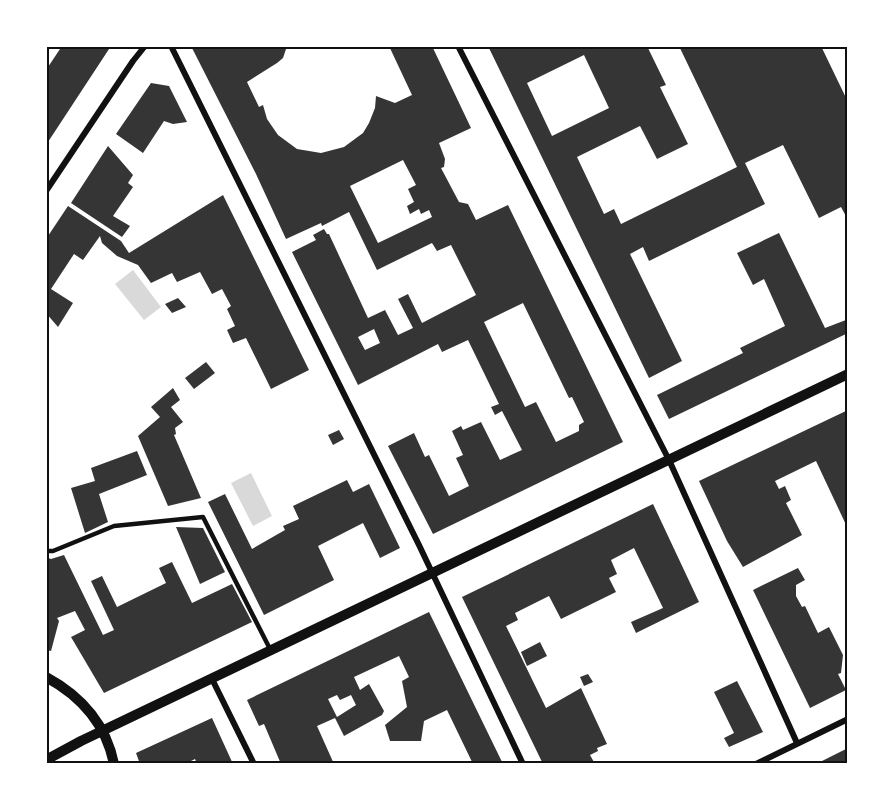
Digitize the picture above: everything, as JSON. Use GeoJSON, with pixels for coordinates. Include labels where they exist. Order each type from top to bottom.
{"type":"FeatureCollection","features":[{"type":"Feature","properties":{"kind":"street"},"geometry":{"type":"LineString","coordinates":[[46,191],[145,46]]}},
{"type":"Feature","properties":{"kind":"street"},"geometry":{"type":"LineString","coordinates":[[171,46],[433,573],[523,764]]}},
{"type":"Feature","properties":{"kind":"street"},"geometry":{"type":"LineString","coordinates":[[458,46],[669,460],[797,743]]}},
{"type":"Feature","properties":{"kind":"street"},"geometry":{"type":"LineString","coordinates":[[46,760],[848,374]]}},
{"type":"Feature","properties":{"kind":"street"},"geometry":{"type":"LineString","coordinates":[[46,677],[66,688],[87,707],[104,731],[114,764]]}},
{"type":"Feature","properties":{"kind":"street"},"geometry":{"type":"LineString","coordinates":[[212,679],[254,764]]}},
{"type":"Feature","properties":{"kind":"street"},"geometry":{"type":"LineString","coordinates":[[756,764],[848,719]]}},
{"type":"Feature","properties":{"kind":"lane"},"geometry":{"type":"LineString","coordinates":[[46,551],[53,551],[114,526],[203,517],[271,651]]}},
{"type":"Feature","properties":{"kind":"shaded area"},"geometry":{"type":"Polygon","coordinates":[[[133,270],[161,307],[144,320],[115,284],[133,270]]]}},
{"type":"Feature","properties":{"kind":"shaded area"},"geometry":{"type":"Polygon","coordinates":[[[251,473],[272,516],[253,526],[231,483],[251,473]]]}},
{"type":"Feature","properties":{"kind":"building"},"geometry":{"type":"Polygon","coordinates":[[[62,46],[111,46],[46,145],[46,70],[62,46]]]}},
{"type":"Feature","properties":{"kind":"building"},"geometry":{"type":"Polygon","coordinates":[[[191,46],[287,46],[283,58],[247,82],[259,107],[263,105],[267,119],[278,135],[297,149],[321,153],[344,147],[363,133],[375,108],[376,96],[395,103],[412,95],[389,46],[432,46],[471,128],[439,143],[445,159],[444,167],[441,168],[459,202],[468,204],[476,220],[508,205],[623,442],[433,534],[388,446],[414,433],[425,457],[429,455],[449,496],[469,486],[456,458],[463,455],[452,431],[461,426],[463,430],[481,422],[500,460],[522,450],[502,411],[495,415],[491,407],[499,404],[468,340],[442,352],[438,344],[358,385],[292,252],[316,240],[313,235],[324,229],[329,234],[368,318],[385,310],[398,335],[413,328],[398,299],[408,294],[422,323],[476,295],[451,245],[437,251],[432,243],[377,270],[349,212],[322,226],[321,223],[286,239],[191,46]],[[403,160],[350,186],[378,243],[432,217],[429,210],[421,214],[419,209],[410,214],[407,206],[414,202],[408,189],[416,185],[403,160]],[[523,303],[484,322],[525,407],[536,402],[556,442],[579,431],[579,425],[584,422],[572,397],[569,398],[523,303]],[[374,329],[358,337],[365,350],[380,343],[374,329]]]}},
{"type":"Feature","properties":{"kind":"building"},"geometry":{"type":"Polygon","coordinates":[[[488,46],[647,46],[666,85],[660,87],[688,144],[657,159],[640,126],[577,157],[604,214],[614,209],[621,224],[737,167],[679,46],[821,46],[848,102],[848,220],[841,207],[819,218],[783,145],[745,163],[765,204],[649,261],[643,247],[630,254],[682,361],[649,378],[488,46]],[[584,55],[527,83],[552,136],[609,108],[584,55]]]}},
{"type":"Feature","properties":{"kind":"building"},"geometry":{"type":"Polygon","coordinates":[[[151,83],[169,86],[187,122],[173,124],[164,121],[143,153],[116,134],[151,83]]]}},
{"type":"Feature","properties":{"kind":"building"},"geometry":{"type":"Polygon","coordinates":[[[108,146],[133,175],[128,183],[133,187],[113,216],[130,226],[122,237],[71,203],[108,146]]]}},
{"type":"Feature","properties":{"kind":"building"},"geometry":{"type":"Polygon","coordinates":[[[223,195],[309,370],[271,389],[246,338],[233,343],[227,330],[235,326],[227,309],[231,306],[222,289],[212,294],[200,272],[177,282],[172,273],[151,283],[138,265],[117,256],[102,243],[100,236],[83,260],[74,254],[51,289],[73,303],[58,327],[46,313],[46,239],[68,206],[121,241],[129,253],[223,195]]]}},
{"type":"Feature","properties":{"kind":"building"},"geometry":{"type":"Polygon","coordinates":[[[779,233],[825,328],[846,320],[848,333],[669,419],[657,395],[743,353],[740,348],[785,326],[764,279],[753,285],[737,253],[779,233]]]}},
{"type":"Feature","properties":{"kind":"building"},"geometry":{"type":"Polygon","coordinates":[[[178,298],[186,307],[172,313],[165,304],[178,298]]]}},
{"type":"Feature","properties":{"kind":"building"},"geometry":{"type":"Polygon","coordinates":[[[206,362],[215,373],[194,389],[185,378],[206,362]]]}},
{"type":"Feature","properties":{"kind":"building"},"geometry":{"type":"Polygon","coordinates":[[[173,388],[180,400],[171,407],[183,422],[175,428],[176,434],[174,435],[201,498],[168,506],[138,436],[160,417],[151,407],[173,388]]]}},
{"type":"Feature","properties":{"kind":"building"},"geometry":{"type":"Polygon","coordinates":[[[848,410],[848,529],[816,461],[775,481],[779,489],[785,486],[791,500],[786,503],[802,535],[743,567],[727,541],[699,481],[848,410]]]}},
{"type":"Feature","properties":{"kind":"building"},"geometry":{"type":"Polygon","coordinates":[[[339,430],[344,439],[333,445],[328,435],[339,430]]]}},
{"type":"Feature","properties":{"kind":"building"},"geometry":{"type":"Polygon","coordinates":[[[137,451],[147,475],[99,494],[108,522],[85,533],[71,488],[95,481],[91,468],[137,451]]]}},
{"type":"Feature","properties":{"kind":"building"},"geometry":{"type":"Polygon","coordinates":[[[347,480],[353,492],[369,484],[400,548],[380,558],[363,523],[318,546],[334,580],[264,615],[208,502],[225,494],[252,549],[285,530],[283,526],[299,519],[293,506],[347,480]]]}},
{"type":"Feature","properties":{"kind":"building"},"geometry":{"type":"Polygon","coordinates":[[[653,504],[699,602],[636,633],[631,622],[663,608],[634,548],[611,560],[617,574],[609,578],[616,592],[561,619],[549,596],[515,613],[518,620],[506,626],[546,708],[581,688],[607,744],[597,748],[598,751],[590,755],[595,764],[543,764],[462,597],[653,504]]]}},
{"type":"Feature","properties":{"kind":"building"},"geometry":{"type":"Polygon","coordinates":[[[176,527],[203,528],[225,572],[200,584],[176,527]]]}},
{"type":"Feature","properties":{"kind":"building"},"geometry":{"type":"Polygon","coordinates":[[[64,555],[103,635],[114,630],[91,581],[102,576],[117,607],[166,583],[159,568],[172,562],[192,603],[232,584],[252,622],[104,693],[71,637],[85,630],[75,611],[57,618],[59,621],[51,651],[46,650],[46,557],[51,559],[64,555]]]}},
{"type":"Feature","properties":{"kind":"building"},"geometry":{"type":"Polygon","coordinates":[[[798,568],[805,580],[796,585],[796,596],[802,607],[805,606],[818,633],[829,627],[843,655],[841,673],[838,674],[846,690],[810,708],[753,590],[798,568]]]}},
{"type":"Feature","properties":{"kind":"building"},"geometry":{"type":"Polygon","coordinates":[[[429,612],[503,764],[473,764],[447,710],[424,721],[421,741],[390,741],[385,725],[407,707],[402,681],[409,677],[399,656],[354,677],[360,690],[369,684],[384,711],[382,715],[344,736],[335,718],[317,726],[334,764],[281,764],[264,724],[259,726],[247,700],[429,612]],[[337,695],[328,699],[337,717],[356,705],[351,695],[340,700],[337,695]]]}},
{"type":"Feature","properties":{"kind":"building"},"geometry":{"type":"Polygon","coordinates":[[[540,642],[547,656],[527,666],[521,652],[540,642]]]}},
{"type":"Feature","properties":{"kind":"building"},"geometry":{"type":"Polygon","coordinates":[[[588,674],[593,682],[584,686],[580,677],[588,674]]]}},
{"type":"Feature","properties":{"kind":"building"},"geometry":{"type":"Polygon","coordinates":[[[737,681],[763,732],[729,747],[724,738],[734,733],[714,692],[737,681]]]}},
{"type":"Feature","properties":{"kind":"building"},"geometry":{"type":"Polygon","coordinates":[[[212,718],[233,764],[197,764],[195,759],[185,764],[140,764],[136,753],[212,718]]]}},
{"type":"Feature","properties":{"kind":"building"},"geometry":{"type":"Polygon","coordinates":[[[848,748],[848,764],[816,764],[848,748]]]}}]}
